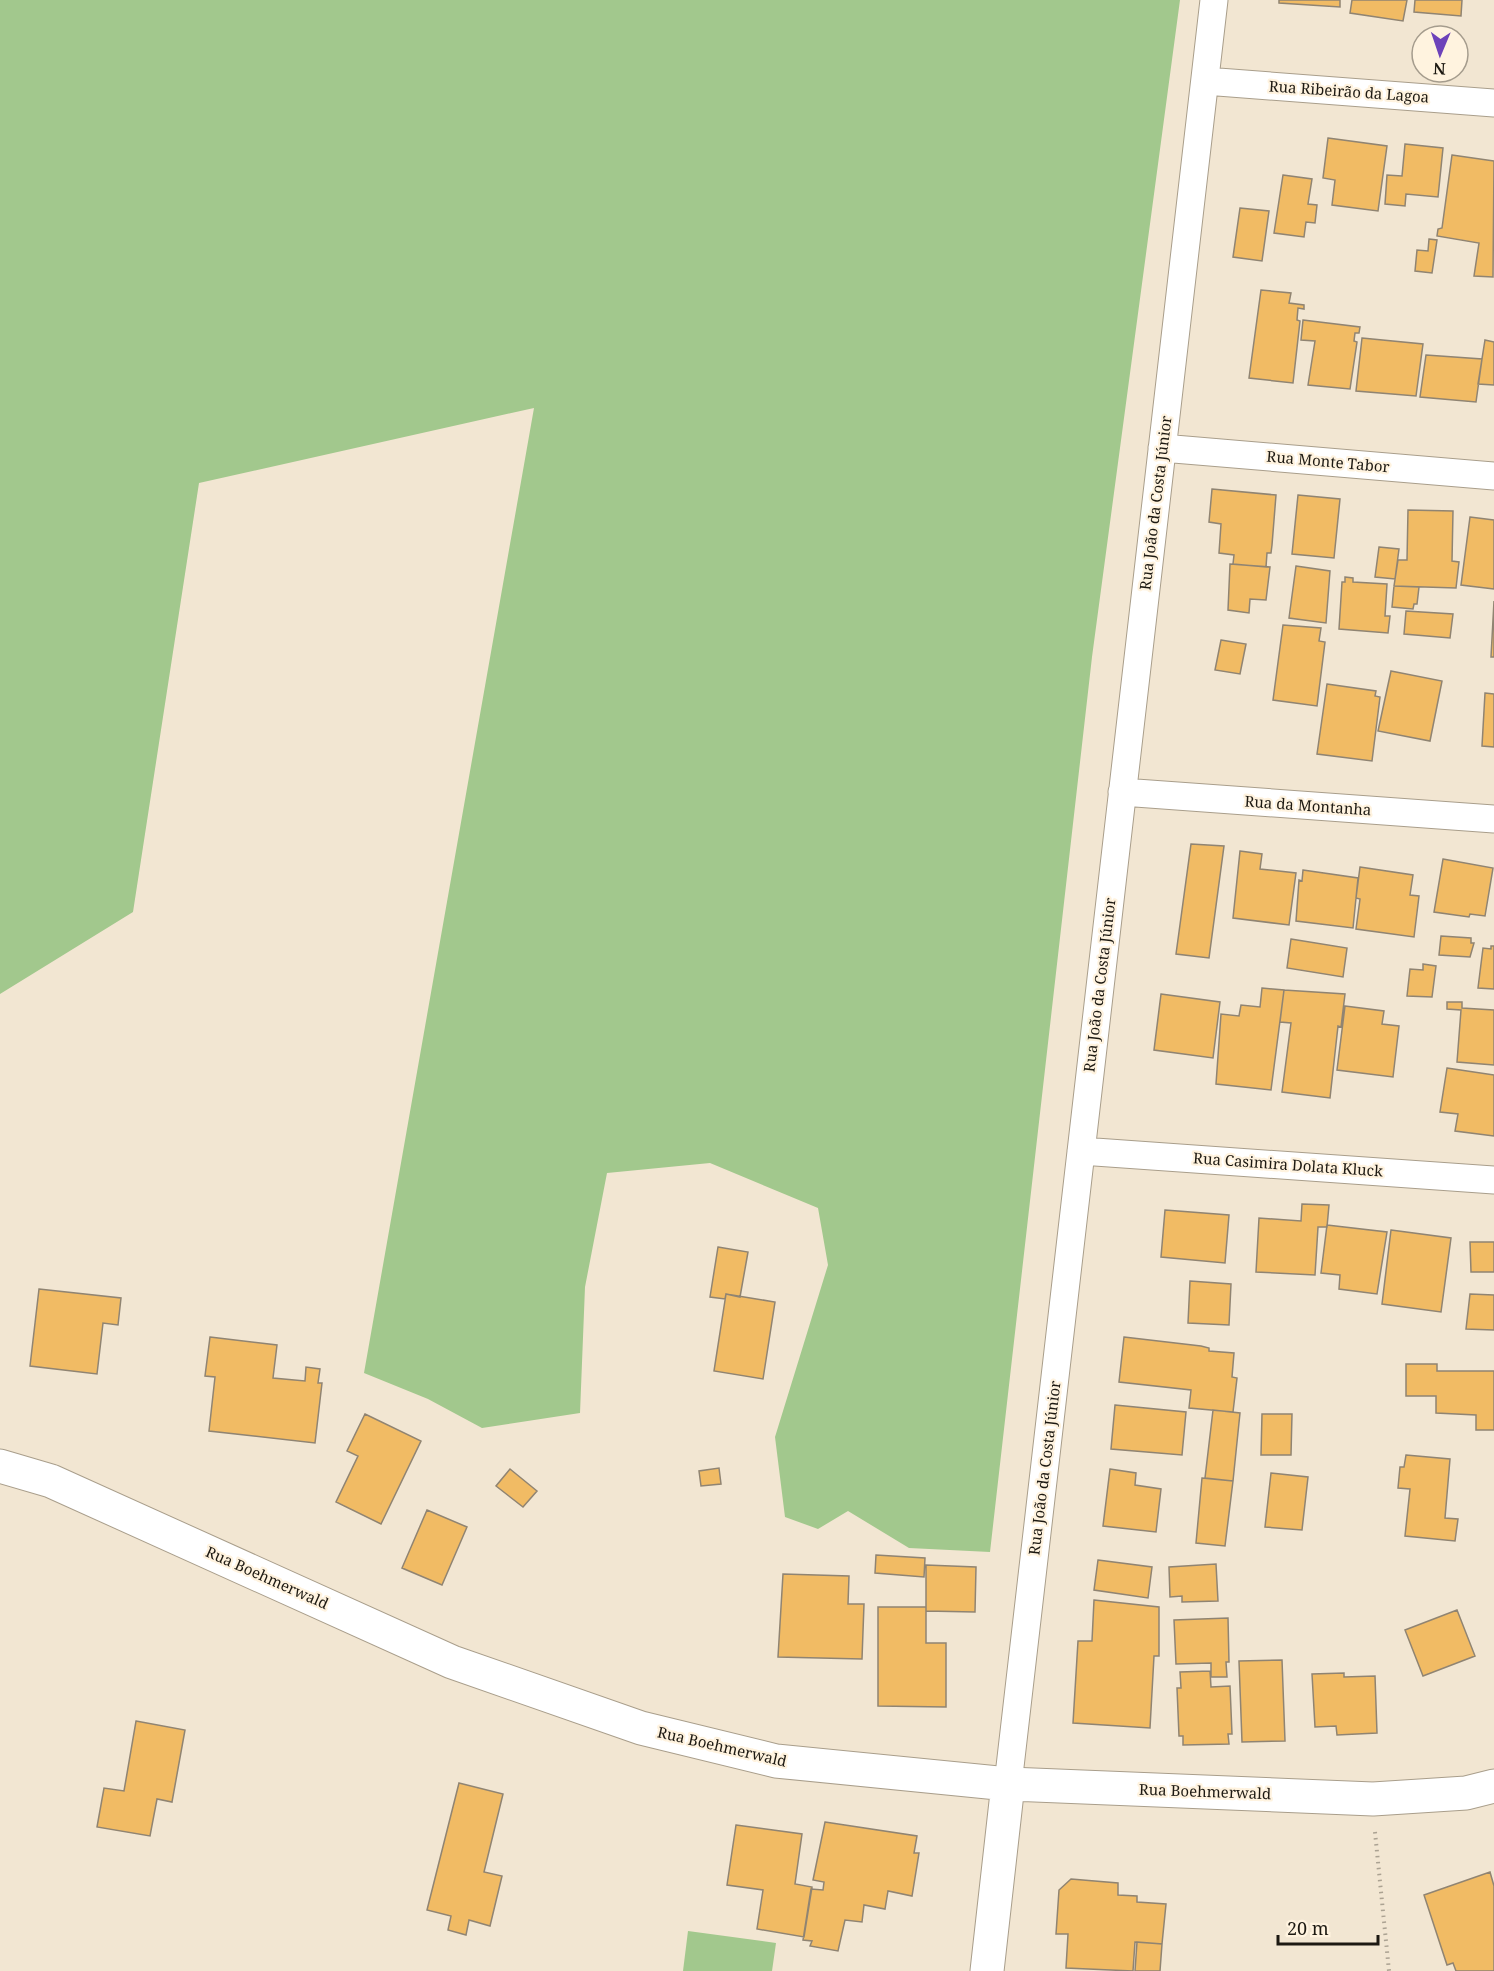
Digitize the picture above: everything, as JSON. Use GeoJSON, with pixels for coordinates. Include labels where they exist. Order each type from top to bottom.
{"type":"FeatureCollection","features":[{"type":"Feature","properties":{"kind":"main road","name":"Rua Boehmerwald"},"geometry":{"type":"LineString","coordinates":[[0,1466],[51,1481],[452,1662],[630,1725],[776,1761],[1008,1784],[1373,1799],[1457,1794],[1494,1786]]}},
{"type":"Feature","properties":{"kind":"main road","name":"Rua João da Costa Júnior"},"geometry":{"type":"LineString","coordinates":[[987,1971],[1008,1784]]}},
{"type":"Feature","properties":{"kind":"street","name":"Rua João da Costa Júnior"},"geometry":{"type":"LineString","coordinates":[[1008,1784],[1214,0]]}},
{"type":"Feature","properties":{"kind":"street","name":"Rua Ribeirão da Lagoa"},"geometry":{"type":"LineString","coordinates":[[1205,81],[1494,103]]}},
{"type":"Feature","properties":{"kind":"street","name":"Rua Monte Tabor"},"geometry":{"type":"LineString","coordinates":[[1162,448],[1494,476]]}},
{"type":"Feature","properties":{"kind":"street","name":"Rua da Montanha"},"geometry":{"type":"LineString","coordinates":[[1122,792],[1494,819]]}},
{"type":"Feature","properties":{"kind":"street","name":"Rua Casimira Dolata Kluck"},"geometry":{"type":"LineString","coordinates":[[1081,1151],[1494,1180]]}},
{"type":"Feature","properties":{"kind":"path"},"geometry":{"type":"LineString","coordinates":[[1373,1799],[1377,1870],[1389,1971]]}},
{"type":"Feature","properties":{"kind":"green space"},"geometry":{"type":"Polygon","coordinates":[[[0,0],[1180,0],[1092,657],[990,1552],[909,1548],[848,1511],[818,1529],[785,1517],[775,1437],[828,1265],[818,1208],[710,1163],[607,1173],[585,1287],[580,1413],[482,1428],[428,1399],[364,1373],[534,408],[199,483],[133,912],[0,994],[0,0]]]}},
{"type":"Feature","properties":{"kind":"green space"},"geometry":{"type":"Polygon","coordinates":[[[688,1931],[776,1943],[772,1971],[683,1971],[688,1931]]]}},
{"type":"Feature","properties":{"kind":"building"},"geometry":{"type":"Polygon","coordinates":[[[1279,0],[1340,0],[1340,7],[1279,3],[1279,0]]]}},
{"type":"Feature","properties":{"kind":"building"},"geometry":{"type":"Polygon","coordinates":[[[1352,0],[1407,0],[1403,21],[1350,13],[1352,0]]]}},
{"type":"Feature","properties":{"kind":"building"},"geometry":{"type":"Polygon","coordinates":[[[1415,0],[1462,0],[1461,16],[1414,12],[1415,0]]]}},
{"type":"Feature","properties":{"kind":"building"},"geometry":{"type":"Polygon","coordinates":[[[1328,138],[1387,146],[1378,211],[1332,205],[1335,180],[1323,178],[1328,138]]]}},
{"type":"Feature","properties":{"kind":"building"},"geometry":{"type":"Polygon","coordinates":[[[1405,144],[1443,148],[1438,197],[1406,194],[1405,206],[1385,204],[1387,175],[1402,176],[1405,144]]]}},
{"type":"Feature","properties":{"kind":"building"},"geometry":{"type":"Polygon","coordinates":[[[1452,155],[1494,161],[1493,277],[1474,276],[1479,243],[1437,236],[1438,229],[1442,228],[1452,155]]]}},
{"type":"Feature","properties":{"kind":"building"},"geometry":{"type":"Polygon","coordinates":[[[1283,175],[1312,179],[1308,204],[1317,205],[1315,223],[1306,222],[1304,237],[1274,233],[1283,175]]]}},
{"type":"Feature","properties":{"kind":"building"},"geometry":{"type":"Polygon","coordinates":[[[1240,208],[1269,211],[1262,261],[1233,257],[1240,208]]]}},
{"type":"Feature","properties":{"kind":"building"},"geometry":{"type":"Polygon","coordinates":[[[1429,239],[1437,240],[1432,273],[1415,271],[1417,250],[1428,251],[1429,239]]]}},
{"type":"Feature","properties":{"kind":"building"},"geometry":{"type":"Polygon","coordinates":[[[1261,290],[1291,293],[1289,303],[1304,305],[1304,309],[1298,308],[1297,320],[1300,321],[1293,383],[1249,378],[1261,290]]]}},
{"type":"Feature","properties":{"kind":"building"},"geometry":{"type":"Polygon","coordinates":[[[1303,320],[1360,327],[1359,333],[1355,333],[1354,341],[1357,342],[1350,389],[1308,385],[1315,341],[1301,340],[1303,320]]]}},
{"type":"Feature","properties":{"kind":"building"},"geometry":{"type":"Polygon","coordinates":[[[1362,338],[1423,344],[1416,396],[1356,391],[1362,338]]]}},
{"type":"Feature","properties":{"kind":"building"},"geometry":{"type":"Polygon","coordinates":[[[1485,340],[1494,342],[1494,385],[1478,384],[1485,340]]]}},
{"type":"Feature","properties":{"kind":"building"},"geometry":{"type":"Polygon","coordinates":[[[1426,355],[1482,359],[1476,402],[1420,397],[1426,355]]]}},
{"type":"Feature","properties":{"kind":"building"},"geometry":{"type":"Polygon","coordinates":[[[1212,489],[1276,495],[1271,553],[1267,553],[1266,567],[1233,564],[1234,555],[1219,553],[1221,524],[1209,522],[1212,489]]]}},
{"type":"Feature","properties":{"kind":"building"},"geometry":{"type":"Polygon","coordinates":[[[1298,495],[1340,499],[1334,558],[1292,554],[1298,495]]]}},
{"type":"Feature","properties":{"kind":"building"},"geometry":{"type":"Polygon","coordinates":[[[1408,510],[1453,511],[1452,561],[1459,562],[1456,588],[1394,586],[1398,560],[1407,560],[1408,510]]]}},
{"type":"Feature","properties":{"kind":"building"},"geometry":{"type":"Polygon","coordinates":[[[1470,517],[1494,520],[1494,589],[1461,585],[1470,517]]]}},
{"type":"Feature","properties":{"kind":"building"},"geometry":{"type":"Polygon","coordinates":[[[1379,547],[1399,549],[1395,579],[1375,577],[1379,547]]]}},
{"type":"Feature","properties":{"kind":"building"},"geometry":{"type":"Polygon","coordinates":[[[1230,564],[1270,567],[1266,600],[1250,599],[1249,613],[1228,610],[1230,564]]]}},
{"type":"Feature","properties":{"kind":"building"},"geometry":{"type":"Polygon","coordinates":[[[1296,566],[1330,571],[1326,623],[1289,618],[1296,566]]]}},
{"type":"Feature","properties":{"kind":"building"},"geometry":{"type":"Polygon","coordinates":[[[1345,577],[1353,578],[1353,582],[1387,584],[1385,616],[1390,616],[1388,633],[1339,629],[1342,582],[1345,582],[1345,577]]]}},
{"type":"Feature","properties":{"kind":"building"},"geometry":{"type":"Polygon","coordinates":[[[1394,586],[1419,587],[1417,604],[1414,604],[1413,609],[1392,607],[1394,586]]]}},
{"type":"Feature","properties":{"kind":"building"},"geometry":{"type":"Polygon","coordinates":[[[1494,601],[1494,657],[1491,657],[1494,601]]]}},
{"type":"Feature","properties":{"kind":"building"},"geometry":{"type":"Polygon","coordinates":[[[1406,611],[1453,614],[1450,638],[1404,634],[1406,611]]]}},
{"type":"Feature","properties":{"kind":"building"},"geometry":{"type":"Polygon","coordinates":[[[1283,625],[1321,628],[1319,641],[1325,642],[1317,706],[1273,700],[1283,625]]]}},
{"type":"Feature","properties":{"kind":"building"},"geometry":{"type":"Polygon","coordinates":[[[1221,640],[1246,644],[1240,674],[1215,670],[1221,640]]]}},
{"type":"Feature","properties":{"kind":"building"},"geometry":{"type":"Polygon","coordinates":[[[1391,671],[1442,681],[1430,741],[1378,731],[1391,671]]]}},
{"type":"Feature","properties":{"kind":"building"},"geometry":{"type":"Polygon","coordinates":[[[1327,684],[1376,691],[1375,696],[1380,697],[1372,761],[1317,754],[1327,684]]]}},
{"type":"Feature","properties":{"kind":"building"},"geometry":{"type":"Polygon","coordinates":[[[1485,693],[1494,694],[1494,747],[1482,746],[1485,693]]]}},
{"type":"Feature","properties":{"kind":"building"},"geometry":{"type":"Polygon","coordinates":[[[1191,844],[1224,846],[1209,958],[1176,954],[1191,844]]]}},
{"type":"Feature","properties":{"kind":"building"},"geometry":{"type":"Polygon","coordinates":[[[1240,851],[1262,854],[1260,869],[1296,873],[1289,925],[1233,918],[1240,851]]]}},
{"type":"Feature","properties":{"kind":"building"},"geometry":{"type":"Polygon","coordinates":[[[1443,859],[1493,868],[1485,916],[1470,914],[1469,917],[1434,912],[1443,859]]]}},
{"type":"Feature","properties":{"kind":"building"},"geometry":{"type":"Polygon","coordinates":[[[1360,867],[1413,875],[1410,895],[1419,896],[1414,937],[1356,929],[1360,899],[1356,898],[1360,867]]]}},
{"type":"Feature","properties":{"kind":"building"},"geometry":{"type":"Polygon","coordinates":[[[1303,870],[1358,878],[1353,928],[1296,921],[1299,880],[1302,881],[1303,870]]]}},
{"type":"Feature","properties":{"kind":"building"},"geometry":{"type":"Polygon","coordinates":[[[1441,936],[1471,938],[1471,943],[1474,943],[1470,957],[1439,955],[1441,936]]]}},
{"type":"Feature","properties":{"kind":"building"},"geometry":{"type":"Polygon","coordinates":[[[1291,939],[1347,948],[1343,977],[1287,968],[1291,939]]]}},
{"type":"Feature","properties":{"kind":"building"},"geometry":{"type":"Polygon","coordinates":[[[1491,946],[1494,946],[1494,989],[1478,988],[1483,948],[1491,949],[1491,946]]]}},
{"type":"Feature","properties":{"kind":"building"},"geometry":{"type":"Polygon","coordinates":[[[1423,964],[1436,966],[1432,997],[1407,996],[1410,969],[1423,970],[1423,964]]]}},
{"type":"Feature","properties":{"kind":"building"},"geometry":{"type":"Polygon","coordinates":[[[1262,988],[1284,990],[1271,1090],[1216,1084],[1221,1014],[1239,1016],[1241,1005],[1260,1007],[1262,988]]]}},
{"type":"Feature","properties":{"kind":"building"},"geometry":{"type":"Polygon","coordinates":[[[1284,990],[1345,994],[1341,1027],[1338,1026],[1330,1098],[1282,1092],[1291,1023],[1280,1022],[1284,990]]]}},
{"type":"Feature","properties":{"kind":"building"},"geometry":{"type":"Polygon","coordinates":[[[1161,994],[1220,1002],[1213,1058],[1154,1050],[1161,994]]]}},
{"type":"Feature","properties":{"kind":"building"},"geometry":{"type":"Polygon","coordinates":[[[1447,1002],[1462,1002],[1462,1008],[1494,1010],[1494,1065],[1457,1062],[1461,1010],[1447,1009],[1447,1002]]]}},
{"type":"Feature","properties":{"kind":"building"},"geometry":{"type":"Polygon","coordinates":[[[1345,1006],[1384,1011],[1382,1024],[1399,1026],[1393,1077],[1337,1070],[1345,1006]]]}},
{"type":"Feature","properties":{"kind":"building"},"geometry":{"type":"Polygon","coordinates":[[[1447,1068],[1494,1075],[1494,1136],[1455,1131],[1458,1114],[1440,1112],[1447,1068]]]}},
{"type":"Feature","properties":{"kind":"building"},"geometry":{"type":"Polygon","coordinates":[[[1302,1204],[1329,1205],[1327,1227],[1318,1227],[1315,1275],[1256,1272],[1259,1218],[1301,1221],[1302,1204]]]}},
{"type":"Feature","properties":{"kind":"building"},"geometry":{"type":"Polygon","coordinates":[[[1165,1210],[1229,1215],[1225,1263],[1161,1257],[1165,1210]]]}},
{"type":"Feature","properties":{"kind":"building"},"geometry":{"type":"Polygon","coordinates":[[[1327,1225],[1387,1232],[1377,1294],[1339,1289],[1340,1275],[1321,1273],[1327,1225]]]}},
{"type":"Feature","properties":{"kind":"building"},"geometry":{"type":"Polygon","coordinates":[[[1391,1230],[1451,1238],[1441,1312],[1382,1304],[1391,1230]]]}},
{"type":"Feature","properties":{"kind":"building"},"geometry":{"type":"Polygon","coordinates":[[[1470,1242],[1494,1242],[1494,1272],[1471,1272],[1470,1242]]]}},
{"type":"Feature","properties":{"kind":"building"},"geometry":{"type":"Polygon","coordinates":[[[718,1247],[748,1252],[740,1297],[726,1294],[725,1299],[710,1297],[718,1247]]]}},
{"type":"Feature","properties":{"kind":"building"},"geometry":{"type":"Polygon","coordinates":[[[1190,1281],[1231,1284],[1229,1325],[1188,1323],[1190,1281]]]}},
{"type":"Feature","properties":{"kind":"building"},"geometry":{"type":"Polygon","coordinates":[[[39,1289],[121,1298],[118,1325],[103,1323],[97,1374],[30,1366],[39,1289]]]}},
{"type":"Feature","properties":{"kind":"building"},"geometry":{"type":"Polygon","coordinates":[[[726,1294],[775,1302],[763,1379],[714,1371],[726,1294]]]}},
{"type":"Feature","properties":{"kind":"building"},"geometry":{"type":"Polygon","coordinates":[[[1470,1294],[1494,1295],[1494,1330],[1466,1329],[1470,1294]]]}},
{"type":"Feature","properties":{"kind":"building"},"geometry":{"type":"Polygon","coordinates":[[[210,1337],[277,1345],[273,1378],[305,1381],[306,1367],[320,1369],[318,1383],[322,1383],[315,1443],[209,1431],[215,1377],[205,1376],[210,1337]]]}},
{"type":"Feature","properties":{"kind":"building"},"geometry":{"type":"Polygon","coordinates":[[[1124,1337],[1201,1346],[1209,1348],[1209,1351],[1234,1353],[1232,1377],[1237,1378],[1233,1412],[1189,1408],[1191,1390],[1119,1382],[1124,1337]]]}},
{"type":"Feature","properties":{"kind":"building"},"geometry":{"type":"Polygon","coordinates":[[[1406,1364],[1437,1364],[1437,1371],[1494,1371],[1494,1430],[1476,1430],[1476,1415],[1436,1413],[1436,1396],[1406,1396],[1406,1364]]]}},
{"type":"Feature","properties":{"kind":"building"},"geometry":{"type":"Polygon","coordinates":[[[1115,1405],[1186,1412],[1182,1455],[1111,1449],[1115,1405]]]}},
{"type":"Feature","properties":{"kind":"building"},"geometry":{"type":"Polygon","coordinates":[[[1213,1410],[1240,1413],[1233,1481],[1205,1478],[1213,1410]]]}},
{"type":"Feature","properties":{"kind":"building"},"geometry":{"type":"Polygon","coordinates":[[[365,1414],[421,1441],[381,1524],[336,1502],[358,1456],[347,1451],[365,1414]]]}},
{"type":"Feature","properties":{"kind":"building"},"geometry":{"type":"Polygon","coordinates":[[[1262,1414],[1292,1414],[1291,1455],[1261,1455],[1262,1414]]]}},
{"type":"Feature","properties":{"kind":"building"},"geometry":{"type":"Polygon","coordinates":[[[1406,1455],[1450,1459],[1445,1518],[1458,1519],[1455,1541],[1405,1536],[1410,1489],[1398,1488],[1400,1467],[1404,1467],[1406,1455]]]}},
{"type":"Feature","properties":{"kind":"building"},"geometry":{"type":"Polygon","coordinates":[[[719,1468],[721,1484],[701,1486],[699,1471],[719,1468]]]}},
{"type":"Feature","properties":{"kind":"building"},"geometry":{"type":"Polygon","coordinates":[[[510,1469],[537,1491],[523,1507],[496,1486],[510,1469]]]}},
{"type":"Feature","properties":{"kind":"building"},"geometry":{"type":"Polygon","coordinates":[[[1110,1469],[1136,1473],[1135,1485],[1161,1489],[1156,1532],[1103,1526],[1110,1469]]]}},
{"type":"Feature","properties":{"kind":"building"},"geometry":{"type":"Polygon","coordinates":[[[1271,1473],[1308,1477],[1302,1530],[1265,1527],[1271,1473]]]}},
{"type":"Feature","properties":{"kind":"building"},"geometry":{"type":"Polygon","coordinates":[[[1202,1478],[1233,1481],[1225,1546],[1196,1543],[1202,1478]]]}},
{"type":"Feature","properties":{"kind":"building"},"geometry":{"type":"Polygon","coordinates":[[[427,1510],[467,1527],[442,1585],[402,1568],[427,1510]]]}},
{"type":"Feature","properties":{"kind":"building"},"geometry":{"type":"Polygon","coordinates":[[[876,1555],[925,1558],[924,1577],[875,1573],[876,1555]]]}},
{"type":"Feature","properties":{"kind":"building"},"geometry":{"type":"Polygon","coordinates":[[[1098,1560],[1152,1567],[1148,1598],[1094,1590],[1098,1560]]]}},
{"type":"Feature","properties":{"kind":"building"},"geometry":{"type":"Polygon","coordinates":[[[1216,1564],[1218,1601],[1182,1602],[1182,1596],[1170,1597],[1169,1567],[1216,1564]]]}},
{"type":"Feature","properties":{"kind":"building"},"geometry":{"type":"Polygon","coordinates":[[[926,1565],[976,1567],[975,1612],[926,1611],[926,1565]]]}},
{"type":"Feature","properties":{"kind":"building"},"geometry":{"type":"Polygon","coordinates":[[[783,1574],[849,1576],[848,1604],[864,1604],[862,1659],[778,1657],[783,1574]]]}},
{"type":"Feature","properties":{"kind":"building"},"geometry":{"type":"Polygon","coordinates":[[[1094,1600],[1159,1607],[1159,1656],[1154,1656],[1150,1728],[1073,1723],[1078,1641],[1092,1641],[1094,1600]]]}},
{"type":"Feature","properties":{"kind":"building"},"geometry":{"type":"Polygon","coordinates":[[[878,1607],[926,1607],[926,1643],[946,1643],[946,1707],[878,1706],[878,1607]]]}},
{"type":"Feature","properties":{"kind":"building"},"geometry":{"type":"Polygon","coordinates":[[[1457,1610],[1475,1656],[1423,1676],[1405,1630],[1457,1610]]]}},
{"type":"Feature","properties":{"kind":"building"},"geometry":{"type":"Polygon","coordinates":[[[1228,1618],[1227,1677],[1211,1677],[1211,1663],[1176,1664],[1174,1620],[1228,1618]]]}},
{"type":"Feature","properties":{"kind":"building"},"geometry":{"type":"Polygon","coordinates":[[[1282,1660],[1285,1741],[1242,1742],[1239,1661],[1282,1660]]]}},
{"type":"Feature","properties":{"kind":"building"},"geometry":{"type":"Polygon","coordinates":[[[1210,1671],[1211,1687],[1230,1686],[1232,1734],[1228,1734],[1229,1744],[1183,1745],[1183,1736],[1179,1736],[1177,1688],[1181,1688],[1180,1672],[1210,1671]]]}},
{"type":"Feature","properties":{"kind":"building"},"geometry":{"type":"Polygon","coordinates":[[[1344,1673],[1344,1677],[1375,1676],[1377,1733],[1337,1735],[1336,1726],[1315,1727],[1312,1674],[1344,1673]]]}},
{"type":"Feature","properties":{"kind":"building"},"geometry":{"type":"Polygon","coordinates":[[[136,1721],[185,1730],[172,1802],[157,1799],[150,1836],[97,1827],[104,1788],[124,1791],[136,1721]]]}},
{"type":"Feature","properties":{"kind":"building"},"geometry":{"type":"Polygon","coordinates":[[[459,1783],[503,1794],[484,1872],[502,1876],[490,1926],[469,1920],[466,1935],[448,1930],[451,1916],[427,1910],[459,1783]]]}},
{"type":"Feature","properties":{"kind":"building"},"geometry":{"type":"Polygon","coordinates":[[[825,1822],[917,1836],[914,1853],[919,1853],[912,1896],[888,1891],[885,1909],[864,1905],[862,1922],[845,1920],[838,1951],[810,1946],[812,1941],[803,1940],[811,1889],[823,1890],[824,1882],[813,1880],[825,1822]]]}},
{"type":"Feature","properties":{"kind":"building"},"geometry":{"type":"Polygon","coordinates":[[[736,1825],[802,1834],[795,1884],[812,1887],[804,1937],[757,1929],[763,1890],[727,1885],[736,1825]]]}},
{"type":"Feature","properties":{"kind":"building"},"geometry":{"type":"Polygon","coordinates":[[[1490,1872],[1494,1886],[1494,1971],[1456,1971],[1453,1963],[1447,1965],[1424,1895],[1490,1872]]]}},
{"type":"Feature","properties":{"kind":"building"},"geometry":{"type":"Polygon","coordinates":[[[1071,1879],[1118,1883],[1118,1895],[1137,1896],[1137,1902],[1166,1904],[1162,1944],[1135,1942],[1133,1971],[1066,1968],[1068,1934],[1056,1934],[1059,1890],[1071,1879]]]}},
{"type":"Feature","properties":{"kind":"building"},"geometry":{"type":"Polygon","coordinates":[[[1137,1942],[1162,1944],[1160,1971],[1135,1971],[1137,1942]]]}}]}
